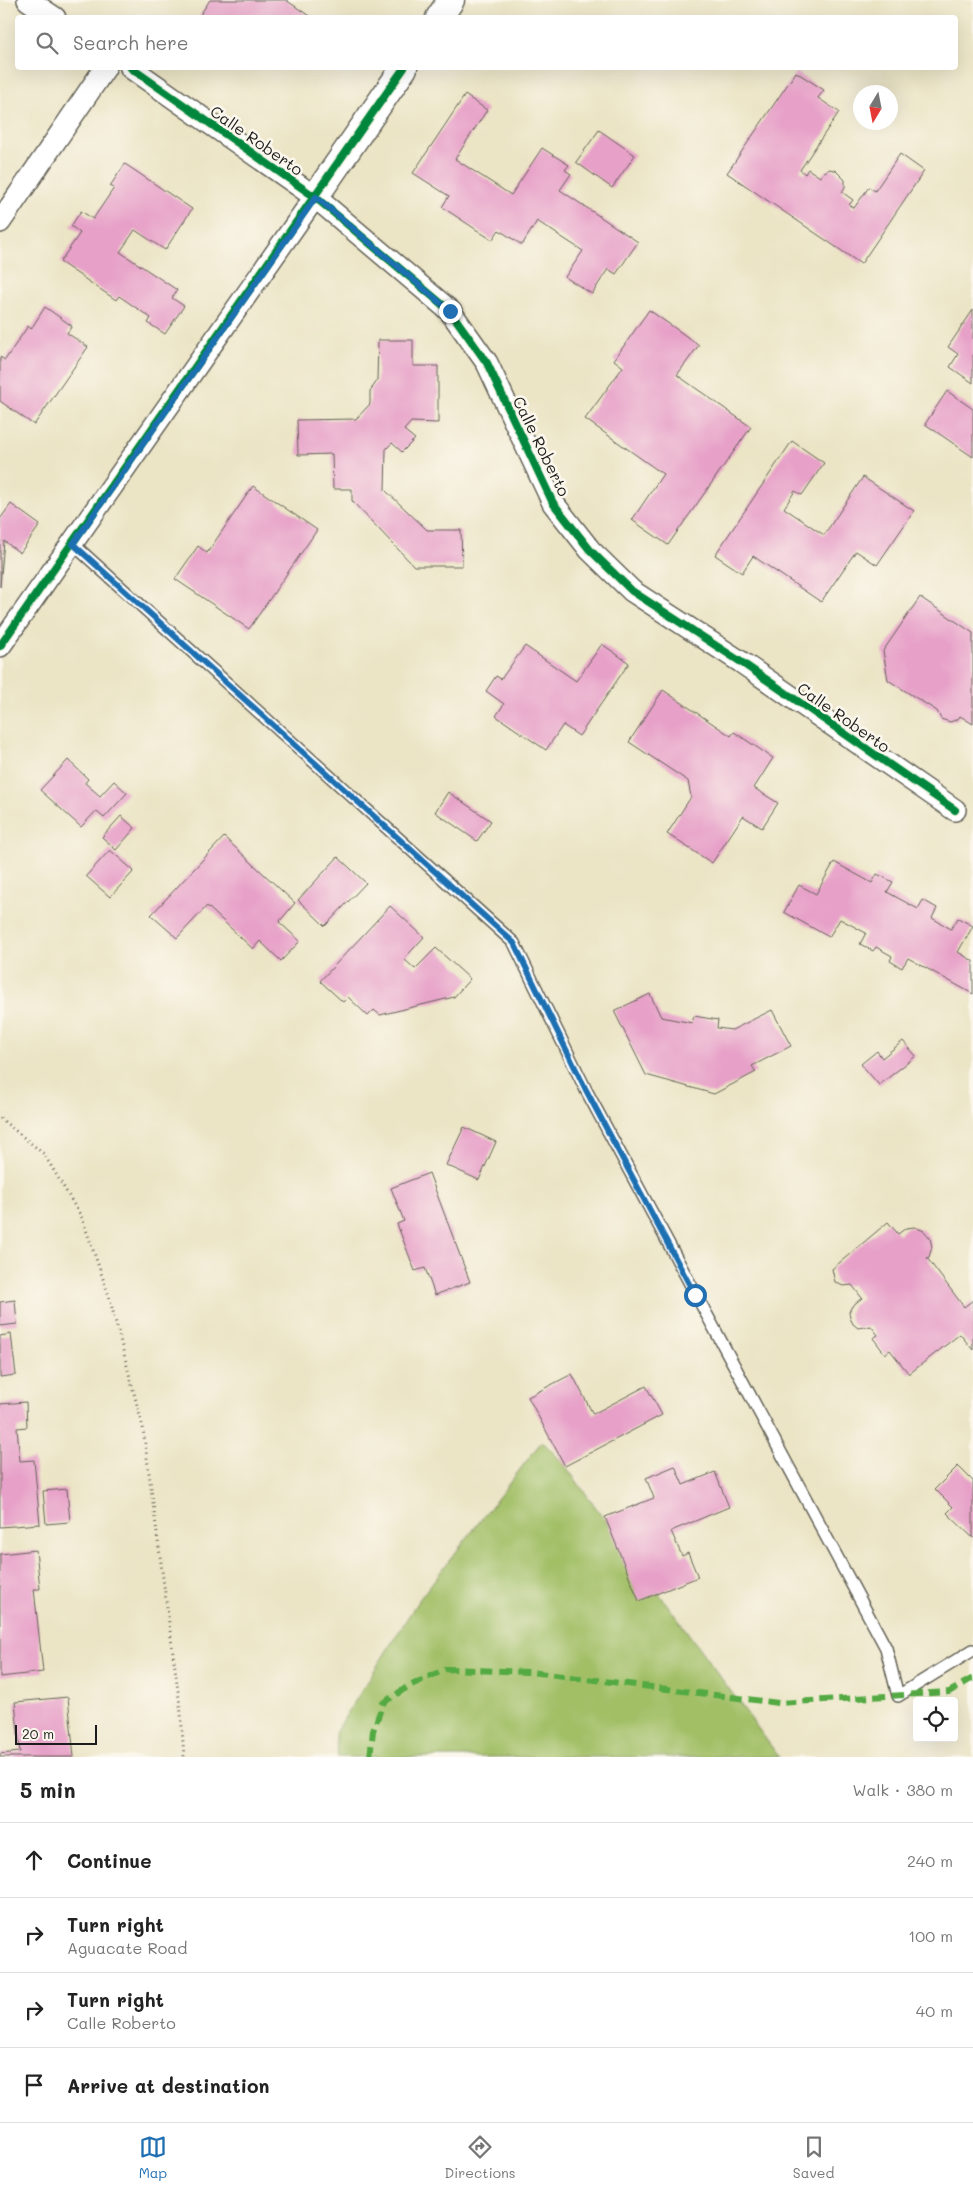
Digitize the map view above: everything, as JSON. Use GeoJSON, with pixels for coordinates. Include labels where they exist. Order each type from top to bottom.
{"type":"FeatureCollection","features":[{"type":"Feature","properties":{"kind":"street"},"geometry":{"type":"LineString","coordinates":[[28,0],[50,15]]}},
{"type":"Feature","properties":{"kind":"street"},"geometry":{"type":"LineString","coordinates":[[441,15],[451,0]]}},
{"type":"Feature","properties":{"kind":"street"},"geometry":{"type":"LineString","coordinates":[[0,222],[104,70]]}},
{"type":"Feature","properties":{"kind":"street","name":"Calle Roberto"},"geometry":{"type":"LineString","coordinates":[[134,70],[316,197],[450,311],[486,363],[553,503],[590,550],[632,591],[741,662],[955,810]]}},
{"type":"Feature","properties":{"kind":"street"},"geometry":{"type":"LineString","coordinates":[[0,646],[316,197],[403,70]]}},
{"type":"Feature","properties":{"kind":"lane"},"geometry":{"type":"LineString","coordinates":[[73,544],[514,943],[586,1090],[886,1648],[898,1696],[973,1650]]}},
{"type":"Feature","properties":{"kind":"path"},"geometry":{"type":"LineString","coordinates":[[0,1118],[44,1154],[82,1218],[109,1296],[143,1428],[181,1713],[184,1757]]}},
{"type":"Feature","properties":{"kind":"green space"},"geometry":{"type":"Polygon","coordinates":[[[542,1441],[564,1464],[779,1757],[338,1757],[335,1733],[418,1601],[542,1441]]]}},
{"type":"Feature","properties":{"kind":"building"},"geometry":{"type":"Polygon","coordinates":[[[210,0],[286,0],[308,15],[200,15],[210,0]]]}},
{"type":"Feature","properties":{"kind":"building"},"geometry":{"type":"Polygon","coordinates":[[[796,72],[824,90],[818,98],[839,112],[800,170],[805,174],[808,169],[820,177],[830,169],[836,171],[845,180],[845,187],[842,192],[853,200],[849,205],[854,208],[869,187],[875,191],[900,154],[924,171],[861,264],[727,173],[796,72]]]}},
{"type":"Feature","properties":{"kind":"building"},"geometry":{"type":"Polygon","coordinates":[[[465,95],[487,110],[455,159],[511,195],[542,148],[569,165],[565,170],[571,174],[560,190],[638,242],[616,274],[608,269],[592,294],[565,277],[583,251],[537,221],[522,245],[499,230],[492,240],[442,207],[449,196],[413,173],[465,95]]]}},
{"type":"Feature","properties":{"kind":"building"},"geometry":{"type":"Polygon","coordinates":[[[599,130],[635,155],[612,188],[576,162],[599,130]]]}},
{"type":"Feature","properties":{"kind":"building"},"geometry":{"type":"Polygon","coordinates":[[[125,164],[192,209],[165,250],[135,230],[120,252],[177,290],[172,298],[184,306],[165,334],[148,323],[151,318],[119,296],[116,300],[60,262],[80,233],[71,226],[81,211],[93,219],[114,188],[110,186],[125,164]]]}},
{"type":"Feature","properties":{"kind":"building"},"geometry":{"type":"Polygon","coordinates":[[[45,307],[72,326],[67,333],[88,347],[34,425],[0,401],[0,357],[5,360],[28,326],[31,329],[45,307]]]}},
{"type":"Feature","properties":{"kind":"building"},"geometry":{"type":"Polygon","coordinates":[[[649,310],[699,345],[677,375],[751,427],[668,545],[632,520],[663,474],[585,419],[623,367],[614,360],[649,310]]]}},
{"type":"Feature","properties":{"kind":"building"},"geometry":{"type":"Polygon","coordinates":[[[973,310],[973,383],[950,367],[958,354],[948,347],[973,310]]]}},
{"type":"Feature","properties":{"kind":"building"},"geometry":{"type":"Polygon","coordinates":[[[378,340],[413,340],[413,366],[438,366],[438,423],[411,422],[404,430],[415,439],[402,452],[392,443],[386,449],[385,490],[427,530],[461,530],[462,566],[414,566],[352,501],[352,489],[333,489],[332,454],[298,455],[297,420],[356,419],[370,404],[370,391],[377,381],[378,340]]]}},
{"type":"Feature","properties":{"kind":"building"},"geometry":{"type":"Polygon","coordinates":[[[947,391],[973,409],[973,457],[925,424],[947,391]]]}},
{"type":"Feature","properties":{"kind":"building"},"geometry":{"type":"Polygon","coordinates":[[[792,441],[824,463],[802,495],[795,491],[784,508],[824,535],[863,477],[914,511],[877,565],[856,551],[821,602],[753,556],[742,573],[715,555],[792,441]]]}},
{"type":"Feature","properties":{"kind":"building"},"geometry":{"type":"Polygon","coordinates":[[[253,486],[317,530],[249,629],[175,579],[198,546],[207,553],[253,486]]]}},
{"type":"Feature","properties":{"kind":"building"},"geometry":{"type":"Polygon","coordinates":[[[11,504],[40,525],[20,553],[4,541],[0,587],[0,519],[11,504]]]}},
{"type":"Feature","properties":{"kind":"building"},"geometry":{"type":"Polygon","coordinates":[[[920,597],[973,633],[973,724],[960,716],[958,719],[950,722],[941,719],[937,711],[888,680],[883,651],[920,597]]]}},
{"type":"Feature","properties":{"kind":"building"},"geometry":{"type":"Polygon","coordinates":[[[602,644],[629,663],[579,736],[563,725],[546,750],[496,716],[504,704],[486,691],[496,676],[501,679],[525,646],[576,681],[602,644]]]}},
{"type":"Feature","properties":{"kind":"building"},"geometry":{"type":"Polygon","coordinates":[[[663,690],[731,736],[734,732],[773,758],[754,788],[778,803],[762,828],[743,816],[712,863],[667,834],[691,797],[688,781],[629,742],[663,690]]]}},
{"type":"Feature","properties":{"kind":"building"},"geometry":{"type":"Polygon","coordinates":[[[68,760],[88,779],[85,783],[100,796],[114,781],[127,793],[104,818],[96,811],[81,827],[40,790],[68,760]]]}},
{"type":"Feature","properties":{"kind":"building"},"geometry":{"type":"Polygon","coordinates":[[[448,792],[491,821],[477,841],[435,812],[448,792]]]}},
{"type":"Feature","properties":{"kind":"building"},"geometry":{"type":"Polygon","coordinates":[[[121,816],[135,828],[116,850],[102,837],[121,816]]]}},
{"type":"Feature","properties":{"kind":"building"},"geometry":{"type":"Polygon","coordinates":[[[224,837],[295,903],[279,922],[300,941],[281,961],[260,941],[253,949],[207,906],[177,938],[151,915],[224,837]]]}},
{"type":"Feature","properties":{"kind":"building"},"geometry":{"type":"Polygon","coordinates":[[[110,850],[134,871],[110,897],[86,876],[110,850]]]}},
{"type":"Feature","properties":{"kind":"building"},"geometry":{"type":"Polygon","coordinates":[[[338,857],[366,883],[325,926],[298,900],[338,857]]]}},
{"type":"Feature","properties":{"kind":"building"},"geometry":{"type":"Polygon","coordinates":[[[834,862],[872,883],[877,874],[893,882],[887,892],[918,909],[923,900],[937,908],[932,918],[951,929],[958,918],[973,926],[958,952],[973,961],[973,994],[908,958],[902,968],[890,961],[892,956],[876,947],[873,951],[860,944],[866,933],[840,919],[829,937],[784,912],[799,885],[816,894],[834,862]]]}},
{"type":"Feature","properties":{"kind":"building"},"geometry":{"type":"Polygon","coordinates":[[[390,906],[424,937],[404,959],[415,969],[436,948],[470,979],[454,997],[380,1015],[374,1010],[368,1016],[348,997],[343,1002],[320,981],[390,906]]]}},
{"type":"Feature","properties":{"kind":"building"},"geometry":{"type":"Polygon","coordinates":[[[650,994],[661,1017],[692,1023],[694,1016],[718,1020],[717,1028],[732,1030],[772,1010],[791,1046],[752,1066],[756,1072],[714,1094],[646,1075],[614,1011],[650,994]]]}},
{"type":"Feature","properties":{"kind":"building"},"geometry":{"type":"Polygon","coordinates":[[[903,1041],[916,1056],[879,1085],[861,1064],[877,1051],[882,1058],[903,1041]]]}},
{"type":"Feature","properties":{"kind":"building"},"geometry":{"type":"Polygon","coordinates":[[[464,1127],[496,1142],[479,1180],[446,1165],[464,1127]]]}},
{"type":"Feature","properties":{"kind":"building"},"geometry":{"type":"Polygon","coordinates":[[[429,1173],[470,1282],[435,1295],[425,1268],[415,1271],[397,1224],[404,1221],[391,1188],[429,1173]]]}},
{"type":"Feature","properties":{"kind":"building"},"geometry":{"type":"Polygon","coordinates":[[[888,1222],[898,1234],[906,1228],[915,1227],[924,1231],[930,1238],[932,1247],[927,1258],[964,1307],[973,1300],[973,1350],[960,1334],[909,1374],[890,1350],[885,1354],[873,1338],[878,1335],[871,1326],[858,1328],[853,1324],[849,1312],[852,1306],[862,1298],[852,1285],[843,1286],[835,1282],[832,1269],[888,1222]]]}},
{"type":"Feature","properties":{"kind":"building"},"geometry":{"type":"Polygon","coordinates":[[[15,1300],[17,1324],[0,1326],[0,1302],[15,1300]]]}},
{"type":"Feature","properties":{"kind":"building"},"geometry":{"type":"Polygon","coordinates":[[[11,1334],[16,1375],[0,1377],[0,1336],[11,1334]]]}},
{"type":"Feature","properties":{"kind":"building"},"geometry":{"type":"Polygon","coordinates":[[[572,1374],[593,1414],[646,1386],[662,1415],[565,1466],[528,1397],[572,1374]]]}},
{"type":"Feature","properties":{"kind":"building"},"geometry":{"type":"Polygon","coordinates":[[[26,1402],[27,1427],[17,1428],[20,1461],[34,1460],[40,1524],[0,1527],[0,1404],[26,1402]]]}},
{"type":"Feature","properties":{"kind":"building"},"geometry":{"type":"Polygon","coordinates":[[[675,1466],[683,1485],[715,1472],[729,1507],[671,1531],[682,1556],[688,1553],[698,1577],[639,1601],[605,1517],[654,1498],[646,1478],[675,1466]]]}},
{"type":"Feature","properties":{"kind":"building"},"geometry":{"type":"Polygon","coordinates":[[[958,1466],[973,1481],[973,1538],[947,1513],[953,1507],[935,1489],[958,1466]]]}},
{"type":"Feature","properties":{"kind":"building"},"geometry":{"type":"Polygon","coordinates":[[[67,1489],[70,1522],[46,1524],[43,1491],[67,1489]]]}},
{"type":"Feature","properties":{"kind":"building"},"geometry":{"type":"Polygon","coordinates":[[[36,1550],[40,1589],[34,1589],[43,1672],[0,1677],[0,1554],[36,1550]]]}},
{"type":"Feature","properties":{"kind":"building"},"geometry":{"type":"Polygon","coordinates":[[[68,1697],[74,1757],[0,1757],[0,1754],[20,1752],[15,1702],[68,1697]]]}},
{"type":"Feature","properties":{"kind":"marked path"},"geometry":{"type":"LineString","coordinates":[[370,1757],[373,1731],[383,1703],[409,1686],[446,1669],[531,1672],[779,1703],[949,1692],[973,1678]]}},
{"type":"Feature","properties":{"kind":"cycle path"},"geometry":{"type":"LineString","coordinates":[[134,70],[315,197],[450,311],[487,363],[553,503],[590,550],[632,591],[741,662],[955,810]]}},
{"type":"Feature","properties":{"kind":"cycle path"},"geometry":{"type":"LineString","coordinates":[[0,646],[403,70]]}},
{"type":"Feature","properties":{"kind":"route"},"geometry":{"type":"LineString","coordinates":[[450,311],[316,197],[73,544],[514,943],[586,1090],[695,1295]]}}]}
